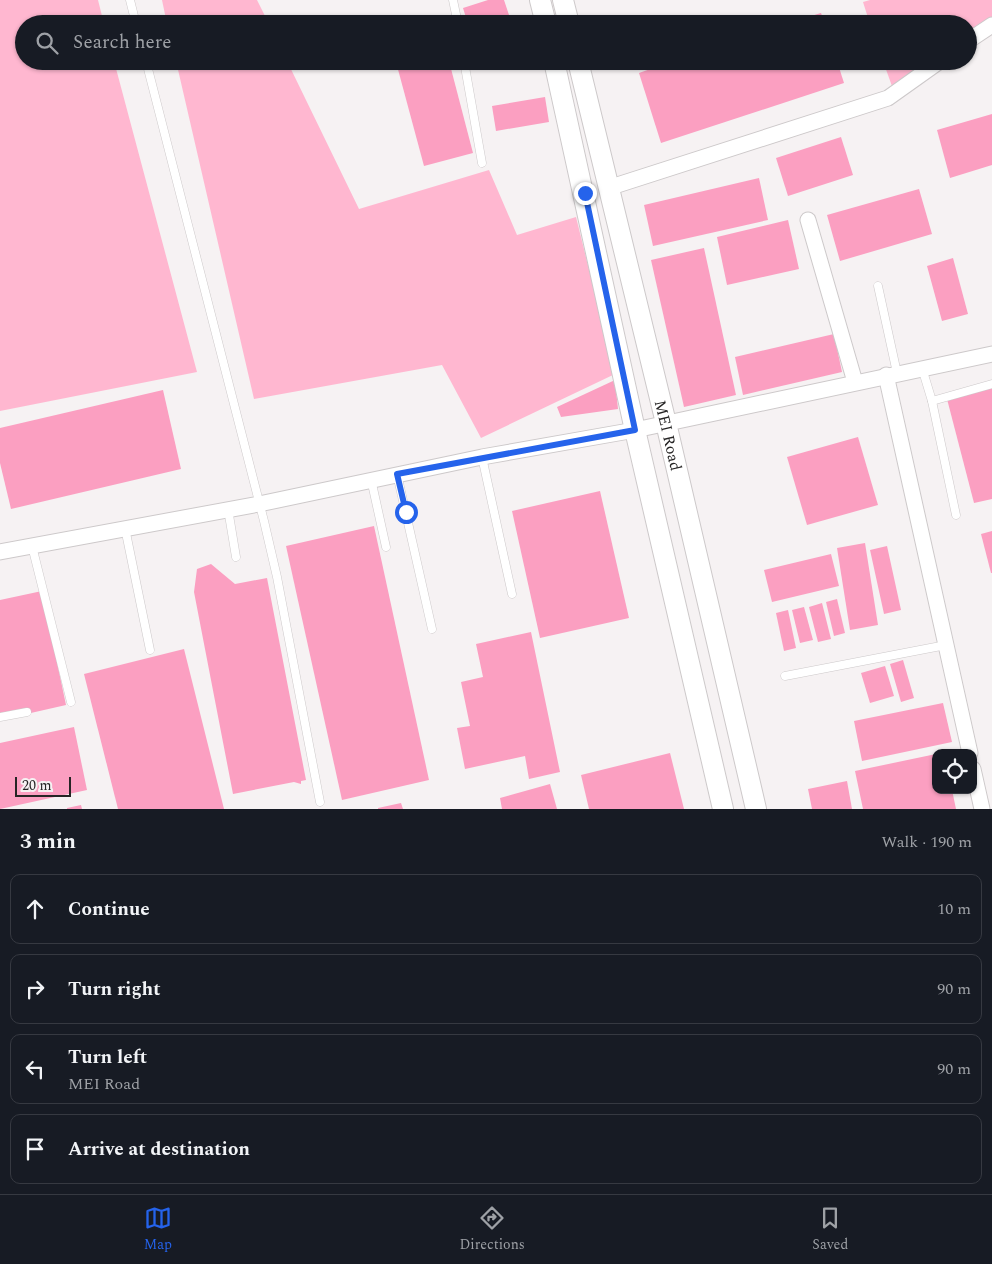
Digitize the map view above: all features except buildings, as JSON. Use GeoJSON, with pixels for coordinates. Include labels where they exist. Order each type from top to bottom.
{"type":"FeatureCollection","features":[{"type":"Feature","properties":{"kind":"street"},"geometry":{"type":"LineString","coordinates":[[540,0],[544,15]]}},
{"type":"Feature","properties":{"kind":"street"},"geometry":{"type":"LineString","coordinates":[[563,0],[567,15]]}},
{"type":"Feature","properties":{"kind":"street"},"geometry":{"type":"LineString","coordinates":[[977,35],[992,25]]}},
{"type":"Feature","properties":{"kind":"street","name":"MEI Road"},"geometry":{"type":"LineString","coordinates":[[556,70],[635,430],[723,809]]}},
{"type":"Feature","properties":{"kind":"street","name":"MEI Road"},"geometry":{"type":"LineString","coordinates":[[580,70],[666,423],[756,809]]}},
{"type":"Feature","properties":{"kind":"street"},"geometry":{"type":"LineString","coordinates":[[608,188],[888,98],[927,70]]}},
{"type":"Feature","properties":{"kind":"street"},"geometry":{"type":"LineString","coordinates":[[808,220],[855,382]]}},
{"type":"Feature","properties":{"kind":"street"},"geometry":{"type":"LineString","coordinates":[[0,552],[260,504],[482,457],[635,430],[992,354]]}},
{"type":"Feature","properties":{"kind":"street"},"geometry":{"type":"LineString","coordinates":[[892,374],[969,749]]}},
{"type":"Feature","properties":{"kind":"street"},"geometry":{"type":"LineString","coordinates":[[977,787],[982,809]]}},
{"type":"Feature","properties":{"kind":"lane"},"geometry":{"type":"LineString","coordinates":[[130,0],[134,15]]}},
{"type":"Feature","properties":{"kind":"lane"},"geometry":{"type":"LineString","coordinates":[[456,1],[457,15]]}},
{"type":"Feature","properties":{"kind":"lane"},"geometry":{"type":"LineString","coordinates":[[148,70],[260,504],[277,577],[320,802]]}},
{"type":"Feature","properties":{"kind":"lane"},"geometry":{"type":"LineString","coordinates":[[466,70],[482,163]]}},
{"type":"Feature","properties":{"kind":"lane"},"geometry":{"type":"LineString","coordinates":[[878,286],[892,374]]}},
{"type":"Feature","properties":{"kind":"lane"},"geometry":{"type":"LineString","coordinates":[[922,368],[932,401],[956,515]]}},
{"type":"Feature","properties":{"kind":"lane"},"geometry":{"type":"LineString","coordinates":[[932,401],[992,384]]}},
{"type":"Feature","properties":{"kind":"lane"},"geometry":{"type":"LineString","coordinates":[[482,457],[512,594]]}},
{"type":"Feature","properties":{"kind":"lane"},"geometry":{"type":"LineString","coordinates":[[397,474],[432,630]]}},
{"type":"Feature","properties":{"kind":"lane"},"geometry":{"type":"LineString","coordinates":[[371,479],[386,547]]}},
{"type":"Feature","properties":{"kind":"lane"},"geometry":{"type":"LineString","coordinates":[[228,509],[236,557]]}},
{"type":"Feature","properties":{"kind":"lane"},"geometry":{"type":"LineString","coordinates":[[125,528],[150,650]]}},
{"type":"Feature","properties":{"kind":"lane"},"geometry":{"type":"LineString","coordinates":[[32,546],[71,702]]}},
{"type":"Feature","properties":{"kind":"lane"},"geometry":{"type":"LineString","coordinates":[[784,676],[946,644]]}},
{"type":"Feature","properties":{"kind":"lane"},"geometry":{"type":"LineString","coordinates":[[0,717],[27,712]]}},
{"type":"Feature","properties":{"kind":"shaded area"},"geometry":{"type":"Polygon","coordinates":[[[0,0],[98,0],[102,15],[15,15],[15,70],[116,70],[197,372],[0,411],[0,0]]]}},
{"type":"Feature","properties":{"kind":"shaded area"},"geometry":{"type":"Polygon","coordinates":[[[162,0],[257,0],[264,15],[165,15],[162,0]]]}},
{"type":"Feature","properties":{"kind":"shaded area"},"geometry":{"type":"Polygon","coordinates":[[[870,0],[992,0],[992,18],[977,29],[977,15],[867,15],[863,2],[870,0]]]}},
{"type":"Feature","properties":{"kind":"shaded area"},"geometry":{"type":"Polygon","coordinates":[[[178,70],[291,70],[359,209],[489,170],[517,235],[576,217],[615,374],[481,438],[442,365],[254,399],[178,70]]]}},
{"type":"Feature","properties":{"kind":"shaded area"},"geometry":{"type":"Polygon","coordinates":[[[886,70],[919,70],[893,89],[886,70]]]}},
{"type":"Feature","properties":{"kind":"route"},"geometry":{"type":"LineString","coordinates":[[406,512],[397,474],[635,430],[585,193]]}}]}
